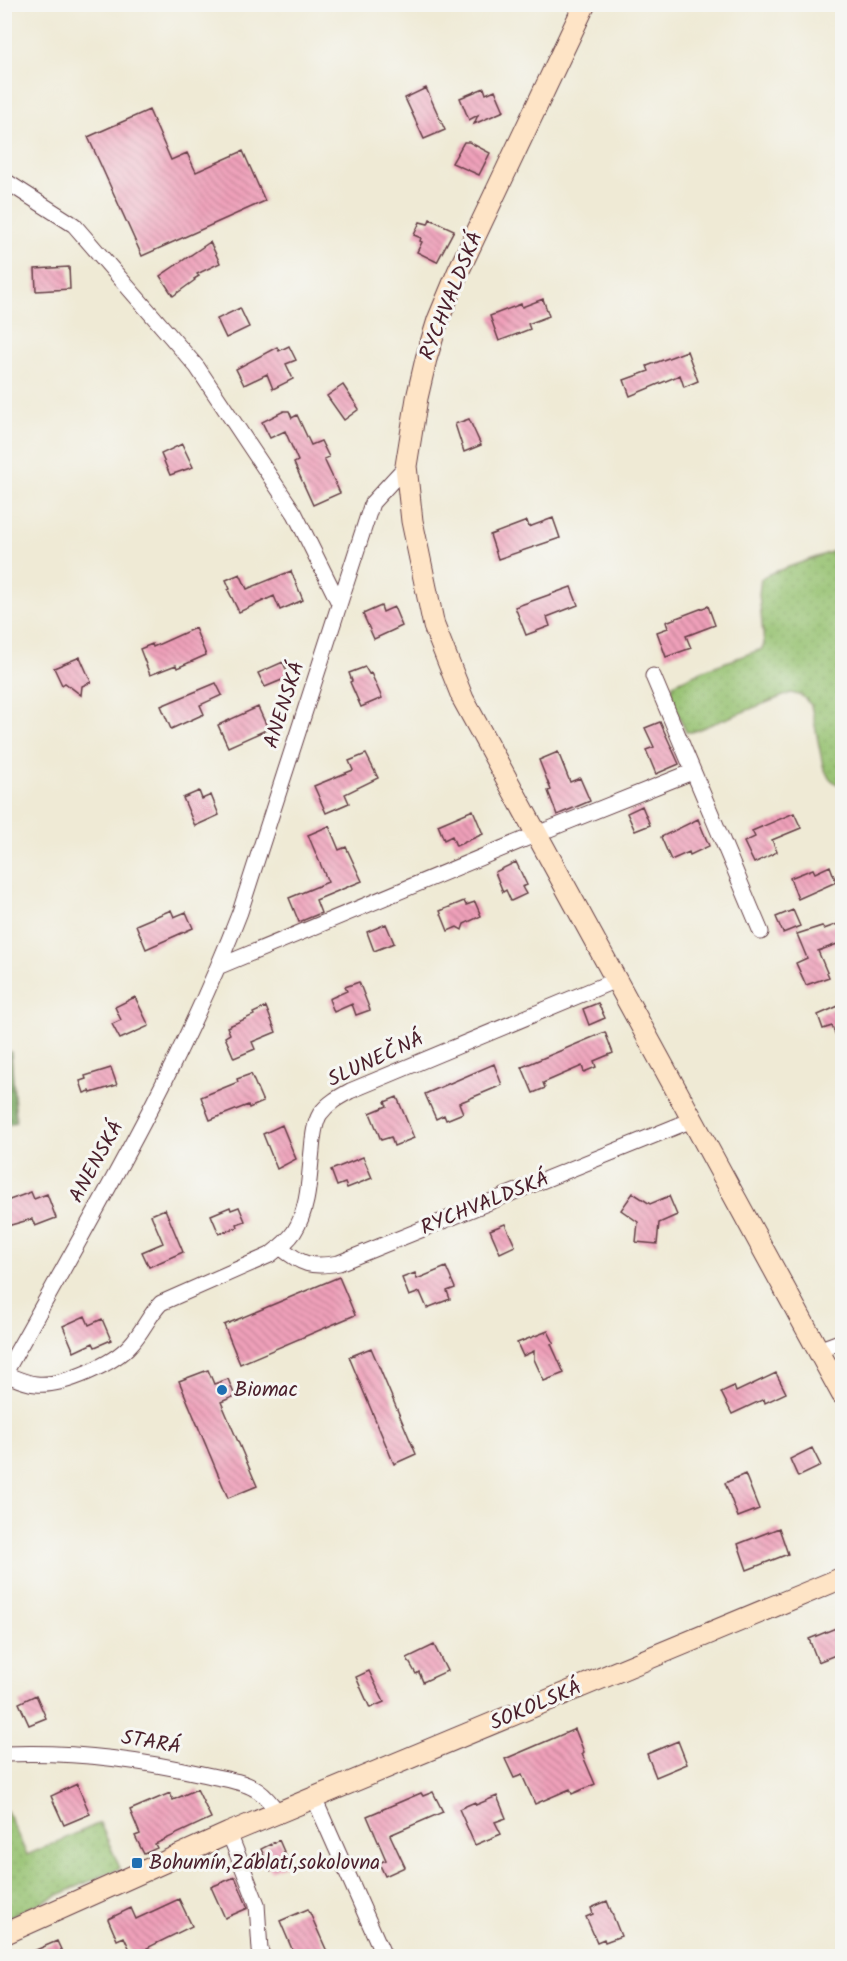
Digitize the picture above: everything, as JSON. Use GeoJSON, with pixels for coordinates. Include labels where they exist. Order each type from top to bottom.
{"type":"FeatureCollection","features":[{"type":"Feature","properties":{"kind":"street","name":"RYCHVALDSKÁ"},"geometry":{"type":"LineString","coordinates":[[585,4],[458,272],[438,320],[426,359],[406,466],[412,520],[434,626],[463,699],[843,1394]]}},
{"type":"Feature","properties":{"kind":"street"},"geometry":{"type":"LineString","coordinates":[[4,180],[74,225],[197,368],[295,514],[339,603]]}},
{"type":"Feature","properties":{"kind":"street","name":"ANENSKÁ"},"geometry":{"type":"LineString","coordinates":[[5,1374],[150,1110],[220,966],[240,912],[372,503],[406,466]]}},
{"type":"Feature","properties":{"kind":"street"},"geometry":{"type":"LineString","coordinates":[[653,675],[761,932]]}},
{"type":"Feature","properties":{"kind":"street"},"geometry":{"type":"LineString","coordinates":[[220,966],[692,772]]}},
{"type":"Feature","properties":{"kind":"street","name":"SLUNEČNÁ"},"geometry":{"type":"LineString","coordinates":[[5,1374],[36,1384],[55,1383],[72,1378],[118,1356],[132,1344],[152,1311],[161,1303],[270,1254],[280,1247],[294,1233],[302,1217],[308,1190],[314,1133],[320,1114],[332,1101],[350,1091],[616,980]]}},
{"type":"Feature","properties":{"kind":"street","name":"RYCHVALDSKÁ"},"geometry":{"type":"LineString","coordinates":[[280,1247],[305,1264],[321,1266],[339,1263],[692,1120]]}},
{"type":"Feature","properties":{"kind":"street"},"geometry":{"type":"LineString","coordinates":[[818,1350],[843,1341]]}},
{"type":"Feature","properties":{"kind":"street","name":"SOKOLSKÁ"},"geometry":{"type":"LineString","coordinates":[[4,1934],[278,1812],[843,1578]]}},
{"type":"Feature","properties":{"kind":"street","name":"STARÁ"},"geometry":{"type":"LineString","coordinates":[[4,1754],[94,1755],[168,1766],[255,1789],[278,1812]]}},
{"type":"Feature","properties":{"kind":"street"},"geometry":{"type":"LineString","coordinates":[[314,1798],[384,1956]]}},
{"type":"Feature","properties":{"kind":"street"},"geometry":{"type":"LineString","coordinates":[[229,1833],[257,1904],[260,1950],[263,1956]]}},
{"type":"Feature","properties":{"kind":"green space"},"geometry":{"type":"Polygon","coordinates":[[[842,548],[842,783],[837,784],[829,778],[823,766],[811,705],[802,696],[791,693],[692,732],[686,732],[671,697],[673,684],[762,649],[764,644],[759,594],[761,579],[769,574],[842,548]]]}},
{"type":"Feature","properties":{"kind":"green space"},"geometry":{"type":"Polygon","coordinates":[[[5,1049],[11,1052],[16,1122],[5,1126],[5,1049]]]}},
{"type":"Feature","properties":{"kind":"green space"},"geometry":{"type":"Polygon","coordinates":[[[7,1811],[27,1855],[100,1823],[120,1868],[5,1918],[4,1813],[7,1811]]]}},
{"type":"Feature","properties":{"kind":"building"},"geometry":{"type":"Polygon","coordinates":[[[426,88],[445,130],[424,139],[405,98],[426,88]]]}},
{"type":"Feature","properties":{"kind":"building"},"geometry":{"type":"Polygon","coordinates":[[[484,88],[486,94],[495,90],[504,111],[474,124],[478,115],[469,120],[460,98],[484,88]]]}},
{"type":"Feature","properties":{"kind":"building"},"geometry":{"type":"Polygon","coordinates":[[[149,110],[171,160],[187,153],[196,172],[243,151],[265,201],[142,256],[88,137],[149,110]]]}},
{"type":"Feature","properties":{"kind":"building"},"geometry":{"type":"Polygon","coordinates":[[[464,142],[469,142],[490,153],[479,175],[452,163],[464,142]]]}},
{"type":"Feature","properties":{"kind":"building"},"geometry":{"type":"Polygon","coordinates":[[[430,219],[454,230],[437,262],[417,252],[422,242],[421,238],[414,235],[420,222],[428,224],[430,219]]]}},
{"type":"Feature","properties":{"kind":"building"},"geometry":{"type":"Polygon","coordinates":[[[210,242],[220,263],[197,274],[199,276],[195,280],[173,296],[160,276],[210,242]]]}},
{"type":"Feature","properties":{"kind":"building"},"geometry":{"type":"Polygon","coordinates":[[[69,267],[70,289],[36,291],[35,269],[69,267]]]}},
{"type":"Feature","properties":{"kind":"building"},"geometry":{"type":"Polygon","coordinates":[[[543,299],[549,316],[528,324],[530,329],[499,341],[490,316],[521,304],[522,307],[543,299]]]}},
{"type":"Feature","properties":{"kind":"building"},"geometry":{"type":"Polygon","coordinates":[[[240,308],[249,327],[226,338],[217,319],[240,308]]]}},
{"type":"Feature","properties":{"kind":"building"},"geometry":{"type":"Polygon","coordinates":[[[289,346],[296,360],[286,364],[293,379],[273,389],[267,374],[244,385],[236,369],[277,347],[279,351],[289,346]]]}},
{"type":"Feature","properties":{"kind":"building"},"geometry":{"type":"Polygon","coordinates":[[[687,351],[698,381],[684,387],[680,375],[630,396],[624,380],[649,371],[647,366],[687,351]]]}},
{"type":"Feature","properties":{"kind":"building"},"geometry":{"type":"Polygon","coordinates":[[[343,385],[359,409],[344,420],[327,396],[343,385]]]}},
{"type":"Feature","properties":{"kind":"building"},"geometry":{"type":"Polygon","coordinates":[[[284,411],[289,411],[292,418],[297,415],[311,445],[321,441],[329,457],[324,459],[340,493],[313,505],[294,463],[298,461],[285,431],[270,438],[262,422],[284,411]]]}},
{"type":"Feature","properties":{"kind":"building"},"geometry":{"type":"Polygon","coordinates":[[[469,419],[481,445],[464,452],[455,424],[469,419]]]}},
{"type":"Feature","properties":{"kind":"building"},"geometry":{"type":"Polygon","coordinates":[[[182,444],[193,467],[170,475],[161,454],[182,444]]]}},
{"type":"Feature","properties":{"kind":"building"},"geometry":{"type":"Polygon","coordinates":[[[553,518],[560,538],[498,559],[490,535],[527,521],[529,527],[553,518]]]}},
{"type":"Feature","properties":{"kind":"building"},"geometry":{"type":"Polygon","coordinates":[[[291,571],[303,600],[280,610],[274,596],[239,612],[228,590],[230,589],[226,580],[240,574],[247,589],[291,571]]]}},
{"type":"Feature","properties":{"kind":"building"},"geometry":{"type":"Polygon","coordinates":[[[571,587],[578,605],[547,617],[550,626],[526,635],[515,607],[571,587]]]}},
{"type":"Feature","properties":{"kind":"building"},"geometry":{"type":"Polygon","coordinates":[[[381,606],[383,612],[394,607],[402,626],[374,639],[363,614],[381,606]]]}},
{"type":"Feature","properties":{"kind":"building"},"geometry":{"type":"Polygon","coordinates":[[[708,606],[715,625],[686,636],[691,648],[666,657],[657,632],[668,628],[666,622],[708,606]]]}},
{"type":"Feature","properties":{"kind":"building"},"geometry":{"type":"Polygon","coordinates":[[[195,628],[206,655],[177,668],[176,665],[150,675],[140,649],[152,644],[153,647],[195,628]]]}},
{"type":"Feature","properties":{"kind":"building"},"geometry":{"type":"Polygon","coordinates":[[[80,657],[91,682],[82,686],[81,695],[65,683],[62,685],[54,668],[80,657]]]}},
{"type":"Feature","properties":{"kind":"building"},"geometry":{"type":"Polygon","coordinates":[[[283,662],[289,677],[265,687],[258,673],[283,662]]]}},
{"type":"Feature","properties":{"kind":"building"},"geometry":{"type":"Polygon","coordinates":[[[365,667],[369,674],[371,673],[382,698],[361,707],[350,682],[352,681],[349,673],[365,667]]]}},
{"type":"Feature","properties":{"kind":"building"},"geometry":{"type":"Polygon","coordinates":[[[216,683],[222,695],[200,705],[204,714],[171,729],[161,706],[216,683]]]}},
{"type":"Feature","properties":{"kind":"building"},"geometry":{"type":"Polygon","coordinates":[[[258,707],[268,729],[228,747],[218,725],[258,707]]]}},
{"type":"Feature","properties":{"kind":"building"},"geometry":{"type":"Polygon","coordinates":[[[660,722],[679,764],[656,774],[646,750],[654,747],[645,728],[660,722]]]}},
{"type":"Feature","properties":{"kind":"building"},"geometry":{"type":"Polygon","coordinates":[[[558,752],[570,782],[580,778],[590,801],[557,815],[548,791],[551,790],[539,760],[558,752]]]}},
{"type":"Feature","properties":{"kind":"building"},"geometry":{"type":"Polygon","coordinates":[[[366,754],[378,778],[345,794],[349,803],[326,813],[314,786],[353,770],[349,761],[366,754]]]}},
{"type":"Feature","properties":{"kind":"building"},"geometry":{"type":"Polygon","coordinates":[[[199,791],[202,799],[211,795],[219,815],[195,826],[183,798],[199,791]]]}},
{"type":"Feature","properties":{"kind":"building"},"geometry":{"type":"Polygon","coordinates":[[[642,806],[650,825],[635,831],[627,813],[642,806]]]}},
{"type":"Feature","properties":{"kind":"building"},"geometry":{"type":"Polygon","coordinates":[[[473,810],[483,834],[456,846],[452,836],[444,840],[438,825],[473,810]]]}},
{"type":"Feature","properties":{"kind":"building"},"geometry":{"type":"Polygon","coordinates":[[[794,813],[801,828],[772,840],[777,852],[754,863],[744,842],[755,837],[752,831],[794,813]]]}},
{"type":"Feature","properties":{"kind":"building"},"geometry":{"type":"Polygon","coordinates":[[[698,819],[709,846],[690,855],[689,852],[671,860],[661,837],[698,819]]]}},
{"type":"Feature","properties":{"kind":"building"},"geometry":{"type":"Polygon","coordinates":[[[329,826],[339,850],[346,847],[362,881],[316,900],[321,913],[299,922],[289,898],[328,882],[308,835],[329,826]]]}},
{"type":"Feature","properties":{"kind":"building"},"geometry":{"type":"Polygon","coordinates":[[[516,862],[527,885],[522,887],[526,894],[511,901],[506,890],[503,892],[495,872],[516,862]]]}},
{"type":"Feature","properties":{"kind":"building"},"geometry":{"type":"Polygon","coordinates":[[[830,866],[836,882],[798,899],[790,878],[813,869],[815,873],[830,866]]]}},
{"type":"Feature","properties":{"kind":"building"},"geometry":{"type":"Polygon","coordinates":[[[464,901],[466,905],[475,902],[481,916],[464,924],[462,930],[457,927],[448,931],[440,911],[464,901]]]}},
{"type":"Feature","properties":{"kind":"building"},"geometry":{"type":"Polygon","coordinates":[[[171,910],[174,917],[186,912],[193,928],[146,949],[136,925],[171,910]]]}},
{"type":"Feature","properties":{"kind":"building"},"geometry":{"type":"Polygon","coordinates":[[[793,910],[800,926],[783,933],[776,917],[793,910]]]}},
{"type":"Feature","properties":{"kind":"building"},"geometry":{"type":"Polygon","coordinates":[[[843,922],[843,942],[818,951],[829,977],[806,985],[796,963],[807,958],[797,934],[822,926],[824,929],[843,922]]]}},
{"type":"Feature","properties":{"kind":"building"},"geometry":{"type":"Polygon","coordinates":[[[386,924],[394,943],[374,951],[367,932],[386,924]]]}},
{"type":"Feature","properties":{"kind":"building"},"geometry":{"type":"Polygon","coordinates":[[[359,982],[370,1010],[356,1015],[352,1004],[334,1012],[329,999],[347,991],[345,987],[359,982]]]}},
{"type":"Feature","properties":{"kind":"building"},"geometry":{"type":"Polygon","coordinates":[[[135,997],[149,1026],[120,1039],[112,1024],[121,1020],[115,1007],[135,997]]]}},
{"type":"Feature","properties":{"kind":"building"},"geometry":{"type":"Polygon","coordinates":[[[598,1003],[605,1018],[589,1025],[583,1009],[598,1003]]]}},
{"type":"Feature","properties":{"kind":"building"},"geometry":{"type":"Polygon","coordinates":[[[843,1004],[842,1051],[832,1026],[823,1029],[818,1015],[843,1004]]]}},
{"type":"Feature","properties":{"kind":"building"},"geometry":{"type":"Polygon","coordinates":[[[266,1007],[276,1032],[252,1042],[255,1049],[234,1058],[225,1037],[230,1034],[227,1027],[266,1007]]]}},
{"type":"Feature","properties":{"kind":"building"},"geometry":{"type":"Polygon","coordinates":[[[605,1032],[613,1053],[594,1061],[596,1067],[584,1072],[582,1066],[543,1083],[545,1088],[533,1093],[522,1067],[605,1032]]]}},
{"type":"Feature","properties":{"kind":"building"},"geometry":{"type":"Polygon","coordinates":[[[494,1064],[502,1085],[459,1103],[463,1113],[446,1120],[444,1115],[436,1119],[425,1094],[494,1064]]]}},
{"type":"Feature","properties":{"kind":"building"},"geometry":{"type":"Polygon","coordinates":[[[111,1068],[117,1085],[84,1093],[80,1081],[86,1079],[85,1076],[111,1068]]]}},
{"type":"Feature","properties":{"kind":"building"},"geometry":{"type":"Polygon","coordinates":[[[251,1074],[263,1102],[249,1108],[248,1105],[210,1120],[201,1097],[238,1082],[237,1079],[251,1074]]]}},
{"type":"Feature","properties":{"kind":"building"},"geometry":{"type":"Polygon","coordinates":[[[397,1097],[414,1138],[394,1146],[391,1137],[381,1140],[370,1113],[387,1106],[385,1102],[397,1097]]]}},
{"type":"Feature","properties":{"kind":"building"},"geometry":{"type":"Polygon","coordinates":[[[282,1125],[296,1159],[277,1169],[263,1134],[282,1125]]]}},
{"type":"Feature","properties":{"kind":"building"},"geometry":{"type":"Polygon","coordinates":[[[363,1157],[372,1178],[347,1188],[345,1183],[337,1186],[331,1170],[363,1157]]]}},
{"type":"Feature","properties":{"kind":"building"},"geometry":{"type":"Polygon","coordinates":[[[31,1192],[34,1199],[47,1194],[56,1218],[35,1226],[32,1219],[4,1227],[4,1202],[31,1192]]]}},
{"type":"Feature","properties":{"kind":"building"},"geometry":{"type":"Polygon","coordinates":[[[633,1193],[650,1204],[669,1196],[677,1215],[659,1223],[657,1244],[636,1242],[638,1222],[621,1210],[633,1193]]]}},
{"type":"Feature","properties":{"kind":"building"},"geometry":{"type":"Polygon","coordinates":[[[230,1207],[231,1210],[239,1207],[245,1221],[237,1224],[238,1227],[219,1234],[211,1215],[230,1207]]]}},
{"type":"Feature","properties":{"kind":"building"},"geometry":{"type":"Polygon","coordinates":[[[165,1209],[183,1252],[149,1267],[142,1252],[163,1243],[151,1215],[165,1209]]]}},
{"type":"Feature","properties":{"kind":"building"},"geometry":{"type":"Polygon","coordinates":[[[505,1224],[515,1246],[500,1253],[490,1230],[505,1224]]]}},
{"type":"Feature","properties":{"kind":"building"},"geometry":{"type":"Polygon","coordinates":[[[446,1267],[455,1288],[447,1291],[450,1299],[427,1308],[420,1292],[409,1296],[402,1278],[415,1273],[417,1279],[446,1267]]]}},
{"type":"Feature","properties":{"kind":"building"},"geometry":{"type":"Polygon","coordinates":[[[339,1277],[355,1315],[240,1364],[224,1325],[339,1277]]]}},
{"type":"Feature","properties":{"kind":"building"},"geometry":{"type":"Polygon","coordinates":[[[85,1316],[89,1325],[102,1319],[111,1340],[95,1347],[93,1343],[74,1352],[63,1326],[85,1316]]]}},
{"type":"Feature","properties":{"kind":"building"},"geometry":{"type":"Polygon","coordinates":[[[548,1331],[554,1343],[551,1344],[564,1373],[544,1381],[534,1359],[534,1351],[523,1356],[517,1343],[548,1331]]]}},
{"type":"Feature","properties":{"kind":"building"},"geometry":{"type":"Polygon","coordinates":[[[371,1348],[416,1454],[394,1464],[349,1357],[371,1348]]]}},
{"type":"Feature","properties":{"kind":"building"},"geometry":{"type":"Polygon","coordinates":[[[208,1370],[214,1384],[228,1379],[235,1396],[221,1402],[257,1486],[228,1498],[179,1381],[208,1370]]]}},
{"type":"Feature","properties":{"kind":"building"},"geometry":{"type":"Polygon","coordinates":[[[776,1373],[786,1393],[765,1403],[764,1399],[732,1414],[721,1392],[734,1386],[736,1392],[776,1373]]]}},
{"type":"Feature","properties":{"kind":"building"},"geometry":{"type":"Polygon","coordinates":[[[812,1448],[821,1466],[798,1477],[790,1459],[812,1448]]]}},
{"type":"Feature","properties":{"kind":"building"},"geometry":{"type":"Polygon","coordinates":[[[745,1474],[759,1509],[738,1517],[725,1483],[745,1474]]]}},
{"type":"Feature","properties":{"kind":"building"},"geometry":{"type":"Polygon","coordinates":[[[779,1528],[788,1554],[747,1570],[738,1544],[779,1528]]]}},
{"type":"Feature","properties":{"kind":"building"},"geometry":{"type":"Polygon","coordinates":[[[843,1625],[843,1652],[818,1662],[809,1639],[843,1625]]]}},
{"type":"Feature","properties":{"kind":"building"},"geometry":{"type":"Polygon","coordinates":[[[434,1645],[447,1671],[423,1682],[419,1672],[416,1674],[407,1658],[434,1645]]]}},
{"type":"Feature","properties":{"kind":"building"},"geometry":{"type":"Polygon","coordinates":[[[369,1671],[384,1702],[370,1708],[356,1677],[369,1671]]]}},
{"type":"Feature","properties":{"kind":"building"},"geometry":{"type":"Polygon","coordinates":[[[36,1695],[46,1718],[29,1725],[19,1703],[36,1695]]]}},
{"type":"Feature","properties":{"kind":"building"},"geometry":{"type":"Polygon","coordinates":[[[575,1729],[584,1752],[582,1754],[595,1784],[572,1794],[570,1789],[535,1804],[522,1775],[514,1778],[505,1759],[575,1729]]]}},
{"type":"Feature","properties":{"kind":"building"},"geometry":{"type":"Polygon","coordinates":[[[678,1741],[687,1764],[656,1777],[647,1754],[678,1741]]]}},
{"type":"Feature","properties":{"kind":"building"},"geometry":{"type":"Polygon","coordinates":[[[77,1784],[90,1814],[64,1825],[51,1796],[77,1784]]]}},
{"type":"Feature","properties":{"kind":"building"},"geometry":{"type":"Polygon","coordinates":[[[197,1789],[211,1818],[155,1844],[157,1848],[144,1854],[135,1836],[140,1834],[130,1810],[170,1793],[173,1800],[197,1789]]]}},
{"type":"Feature","properties":{"kind":"building"},"geometry":{"type":"Polygon","coordinates":[[[433,1792],[443,1812],[390,1835],[405,1867],[385,1876],[379,1863],[386,1860],[367,1816],[421,1793],[423,1796],[433,1792]]]}},
{"type":"Feature","properties":{"kind":"building"},"geometry":{"type":"Polygon","coordinates":[[[497,1796],[506,1818],[495,1822],[501,1834],[475,1845],[459,1809],[497,1796]]]}},
{"type":"Feature","properties":{"kind":"building"},"geometry":{"type":"Polygon","coordinates":[[[279,1840],[289,1863],[271,1871],[261,1849],[279,1840]]]}},
{"type":"Feature","properties":{"kind":"building"},"geometry":{"type":"Polygon","coordinates":[[[235,1877],[248,1908],[225,1918],[211,1887],[235,1877]]]}},
{"type":"Feature","properties":{"kind":"building"},"geometry":{"type":"Polygon","coordinates":[[[179,1899],[192,1926],[147,1948],[151,1956],[133,1956],[124,1937],[117,1940],[108,1919],[131,1908],[136,1919],[179,1899]]]}},
{"type":"Feature","properties":{"kind":"building"},"geometry":{"type":"Polygon","coordinates":[[[607,1901],[621,1936],[605,1942],[604,1939],[597,1942],[586,1917],[593,1914],[591,1908],[607,1901]]]}},
{"type":"Feature","properties":{"kind":"building"},"geometry":{"type":"Polygon","coordinates":[[[308,1909],[329,1956],[295,1956],[280,1921],[308,1909]]]}},
{"type":"Feature","properties":{"kind":"building"},"geometry":{"type":"Polygon","coordinates":[[[57,1941],[64,1956],[22,1956],[57,1941]]]}},
{"type":"Feature","properties":{"kind":"place","name":"Biomac"},"geometry":{"type":"Point","coordinates":[222,1390]}},
{"type":"Feature","properties":{"kind":"place","name":"Bohumín,Záblatí,sokolovna"},"geometry":{"type":"Point","coordinates":[137,1863]}}]}
